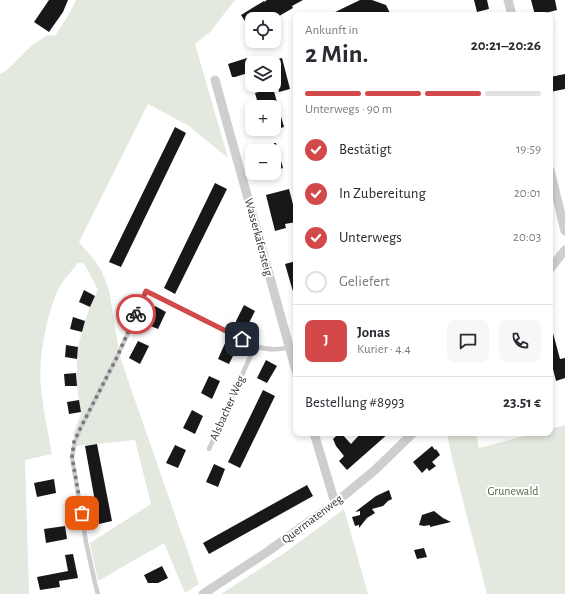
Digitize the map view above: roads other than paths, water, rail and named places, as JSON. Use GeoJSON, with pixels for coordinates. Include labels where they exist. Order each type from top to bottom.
{"type":"FeatureCollection","features":[{"type":"Feature","properties":{"kind":"street"},"geometry":{"type":"LineString","coordinates":[[508,0],[511,12]]}},
{"type":"Feature","properties":{"kind":"street","name":"Wasserkäfersteig"},"geometry":{"type":"LineString","coordinates":[[216,80],[293,361]]}},
{"type":"Feature","properties":{"kind":"street"},"geometry":{"type":"LineString","coordinates":[[553,182],[565,231]]}},
{"type":"Feature","properties":{"kind":"street"},"geometry":{"type":"LineString","coordinates":[[553,264],[565,250]]}},
{"type":"Feature","properties":{"kind":"street"},"geometry":{"type":"LineString","coordinates":[[289,347],[293,341]]}},
{"type":"Feature","properties":{"kind":"street"},"geometry":{"type":"LineString","coordinates":[[315,436],[335,503]]}},
{"type":"Feature","properties":{"kind":"street","name":"Quermatenweg"},"geometry":{"type":"LineString","coordinates":[[203,594],[267,552],[335,503],[375,470],[410,436]]}},
{"type":"Feature","properties":{"kind":"lane"},"geometry":{"type":"LineString","coordinates":[[98,594],[86,542],[72,457],[74,442],[117,357],[146,291],[255,346],[272,350],[289,347]]}},
{"type":"Feature","properties":{"kind":"lane","name":"Alsbacher Weg"},"geometry":{"type":"LineString","coordinates":[[210,449],[255,346]]}},
{"type":"Feature","properties":{"kind":"park label","name":"Grunewald"},"geometry":{"type":"Point","coordinates":[513,491]}}]}
